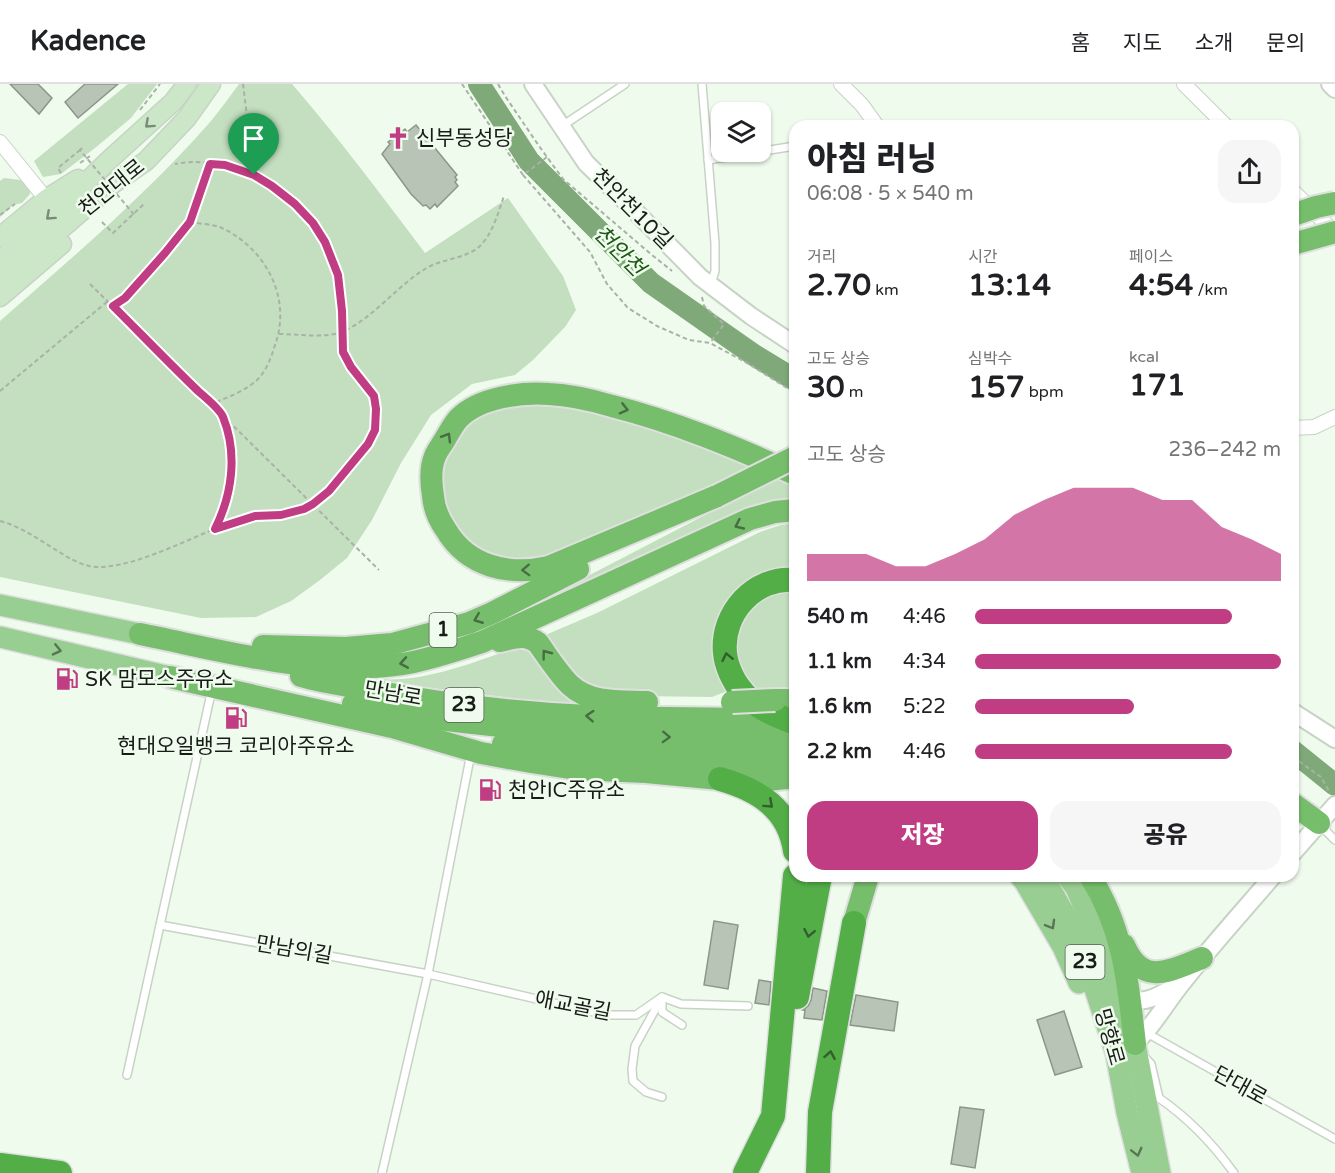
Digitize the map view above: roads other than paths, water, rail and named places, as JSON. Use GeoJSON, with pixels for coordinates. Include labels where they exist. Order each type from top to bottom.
{"type":"FeatureCollection","features":[{"type":"Feature","properties":{"kind":"highway"},"geometry":{"type":"LineString","coordinates":[[1299,213],[1335,203]]}},
{"type":"Feature","properties":{"kind":"highway"},"geometry":{"type":"LineString","coordinates":[[1299,242],[1335,232]]}},
{"type":"Feature","properties":{"kind":"highway"},"geometry":{"type":"LineString","coordinates":[[717,496],[549,567],[514,570],[498,568],[471,558],[459,548],[439,519],[431,483],[434,457],[459,417],[486,402],[501,397],[526,394],[550,394],[585,399],[642,413],[726,443],[789,471]]}},
{"type":"Feature","properties":{"kind":"highway","name":"1"},"geometry":{"type":"LineString","coordinates":[[140,634],[284,648],[346,648],[392,644],[469,623],[492,613],[789,460]]}},
{"type":"Feature","properties":{"kind":"highway"},"geometry":{"type":"LineString","coordinates":[[439,655],[482,642],[517,627],[750,519],[789,511]]}},
{"type":"Feature","properties":{"kind":"highway"},"geometry":{"type":"LineString","coordinates":[[789,579],[771,582],[756,589],[741,601],[730,620],[725,654],[733,678],[742,692],[789,732]]}},
{"type":"Feature","properties":{"kind":"highway"},"geometry":{"type":"LineString","coordinates":[[140,634],[274,661],[318,666],[358,667],[402,664],[527,637],[538,643],[570,685],[586,695],[606,701],[696,704],[785,701]]}},
{"type":"Feature","properties":{"kind":"highway","name":"만남로"},"geometry":{"type":"LineString","coordinates":[[140,634],[305,677],[401,697],[544,713],[608,717],[729,718],[789,735]]}},
{"type":"Feature","properties":{"kind":"highway"},"geometry":{"type":"LineString","coordinates":[[170,677],[392,727],[496,743],[603,753],[759,761],[789,740]]}},
{"type":"Feature","properties":{"kind":"highway","name":"만남로"},"geometry":{"type":"LineString","coordinates":[[170,677],[283,691],[424,717],[516,727],[664,737],[789,736]]}},
{"type":"Feature","properties":{"kind":"highway"},"geometry":{"type":"LineString","coordinates":[[392,727],[472,751],[576,769],[646,771],[720,779],[767,780],[789,777]]}},
{"type":"Feature","properties":{"kind":"highway"},"geometry":{"type":"LineString","coordinates":[[720,779],[754,791],[779,812],[789,828]]}},
{"type":"Feature","properties":{"kind":"highway"},"geometry":{"type":"LineString","coordinates":[[1299,805],[1328,809]]}},
{"type":"Feature","properties":{"kind":"highway"},"geometry":{"type":"LineString","coordinates":[[745,1173],[773,1116],[794,882]]}},
{"type":"Feature","properties":{"kind":"highway"},"geometry":{"type":"LineString","coordinates":[[762,1173],[819,882]]}},
{"type":"Feature","properties":{"kind":"highway"},"geometry":{"type":"LineString","coordinates":[[854,923],[856,882]]}},
{"type":"Feature","properties":{"kind":"highway"},"geometry":{"type":"LineString","coordinates":[[809,1171],[854,923],[866,882]]}},
{"type":"Feature","properties":{"kind":"highway"},"geometry":{"type":"LineString","coordinates":[[1094,882],[1133,962],[1143,970],[1163,972],[1202,958]]}},
{"type":"Feature","properties":{"kind":"highway"},"geometry":{"type":"LineString","coordinates":[[1116,926],[1124,956],[1130,998],[1132,1043]]}},
{"type":"Feature","properties":{"kind":"highway"},"geometry":{"type":"LineString","coordinates":[[0,1165],[60,1173]]}},
{"type":"Feature","properties":{"kind":"main road","name":"천안대로"},"geometry":{"type":"LineString","coordinates":[[0,260],[52,215],[173,102],[187,84]]}},
{"type":"Feature","properties":{"kind":"main road","name":"천안대로"},"geometry":{"type":"LineString","coordinates":[[0,279],[114,183],[146,161],[187,118],[211,84]]}},
{"type":"Feature","properties":{"kind":"main road"},"geometry":{"type":"LineString","coordinates":[[0,237],[46,200],[108,161]]}},
{"type":"Feature","properties":{"kind":"main road"},"geometry":{"type":"LineString","coordinates":[[0,297],[103,208],[146,161]]}},
{"type":"Feature","properties":{"kind":"main road","name":"만남로"},"geometry":{"type":"LineString","coordinates":[[0,605],[140,634]]}},
{"type":"Feature","properties":{"kind":"main road","name":"만남로"},"geometry":{"type":"LineString","coordinates":[[0,637],[170,677]]}},
{"type":"Feature","properties":{"kind":"main road"},"geometry":{"type":"LineString","coordinates":[[854,923],[875,882]]}},
{"type":"Feature","properties":{"kind":"main road"},"geometry":{"type":"LineString","coordinates":[[1025,882],[1063,947],[1072,967],[1085,997],[1106,1065],[1127,1113]]}},
{"type":"Feature","properties":{"kind":"main road","name":"망향로"},"geometry":{"type":"LineString","coordinates":[[1046,882],[1073,929],[1092,980],[1132,1043],[1127,1113],[1142,1173]]}},
{"type":"Feature","properties":{"kind":"main road","name":"망향로"},"geometry":{"type":"LineString","coordinates":[[1072,882],[1100,943],[1132,1043],[1160,1173]]}},
{"type":"Feature","properties":{"kind":"street","name":"천안천10길"},"geometry":{"type":"LineString","coordinates":[[533,84],[586,163],[705,288],[789,341]]}},
{"type":"Feature","properties":{"kind":"street"},"geometry":{"type":"LineString","coordinates":[[841,84],[862,105],[873,120]]}},
{"type":"Feature","properties":{"kind":"street"},"geometry":{"type":"LineString","coordinates":[[1184,84],[1221,120]]}},
{"type":"Feature","properties":{"kind":"street"},"geometry":{"type":"LineString","coordinates":[[1330,84],[1335,89]]}},
{"type":"Feature","properties":{"kind":"street"},"geometry":{"type":"LineString","coordinates":[[0,142],[46,200]]}},
{"type":"Feature","properties":{"kind":"street"},"geometry":{"type":"LineString","coordinates":[[1299,197],[1335,232]]}},
{"type":"Feature","properties":{"kind":"street"},"geometry":{"type":"LineString","coordinates":[[1299,428],[1314,427],[1335,417]]}},
{"type":"Feature","properties":{"kind":"street"},"geometry":{"type":"LineString","coordinates":[[1299,716],[1335,739]]}},
{"type":"Feature","properties":{"kind":"street"},"geometry":{"type":"LineString","coordinates":[[1299,845],[1328,809]]}},
{"type":"Feature","properties":{"kind":"street"},"geometry":{"type":"LineString","coordinates":[[1132,1043],[1268,882]]}},
{"type":"Feature","properties":{"kind":"street"},"geometry":{"type":"LineString","coordinates":[[1104,957],[1122,990],[1130,998],[1146,999],[1181,983]]}},
{"type":"Feature","properties":{"kind":"lane"},"geometry":{"type":"LineString","coordinates":[[561,127],[625,84]]}},
{"type":"Feature","properties":{"kind":"lane"},"geometry":{"type":"LineString","coordinates":[[702,84],[715,243],[715,271],[705,288]]}},
{"type":"Feature","properties":{"kind":"lane"},"geometry":{"type":"LineString","coordinates":[[708,160],[789,147]]}},
{"type":"Feature","properties":{"kind":"lane"},"geometry":{"type":"LineString","coordinates":[[127,1075],[213,687]]}},
{"type":"Feature","properties":{"kind":"lane"},"geometry":{"type":"LineString","coordinates":[[382,1173],[428,974],[472,751]]}},
{"type":"Feature","properties":{"kind":"lane"},"geometry":{"type":"LineString","coordinates":[[1328,809],[1335,840]]}},
{"type":"Feature","properties":{"kind":"lane","name":"만남의길"},"geometry":{"type":"LineString","coordinates":[[160,925],[428,974]]}},
{"type":"Feature","properties":{"kind":"lane","name":"애교골길"},"geometry":{"type":"LineString","coordinates":[[428,974],[609,1015],[636,1015],[662,997]]}},
{"type":"Feature","properties":{"kind":"lane"},"geometry":{"type":"LineString","coordinates":[[662,997],[681,1004],[748,1006]]}},
{"type":"Feature","properties":{"kind":"lane"},"geometry":{"type":"LineString","coordinates":[[662,997],[662,1012],[682,1025]]}},
{"type":"Feature","properties":{"kind":"lane"},"geometry":{"type":"LineString","coordinates":[[662,997],[635,1046],[632,1070],[633,1081],[646,1092],[662,1097]]}},
{"type":"Feature","properties":{"kind":"lane","name":"단대로"},"geometry":{"type":"LineString","coordinates":[[1132,1043],[1335,1139]]}},
{"type":"Feature","properties":{"kind":"lane","name":"망향로"},"geometry":{"type":"LineString","coordinates":[[1132,1043],[1151,1064],[1159,1098],[1178,1111],[1218,1151],[1234,1173]]}},
{"type":"Feature","properties":{"kind":"waterway","name":"천안천"},"geometry":{"type":"LineString","coordinates":[[479,84],[529,161],[651,283],[754,355],[789,376]]}},
{"type":"Feature","properties":{"kind":"waterway","name":"천안천"},"geometry":{"type":"LineString","coordinates":[[1299,756],[1335,785]]}},
{"type":"Feature","properties":{"kind":"place","name":"신부동성당"},"geometry":{"type":"Point","coordinates":[398,138]}},
{"type":"Feature","properties":{"kind":"place","name":"SK 맘모스주유소"},"geometry":{"type":"Point","coordinates":[67,679]}},
{"type":"Feature","properties":{"kind":"place","name":"현대오일뱅크 코리아주유소"},"geometry":{"type":"Point","coordinates":[236,718]}},
{"type":"Feature","properties":{"kind":"place","name":"천안IC주유소"},"geometry":{"type":"Point","coordinates":[490,790]}}]}
